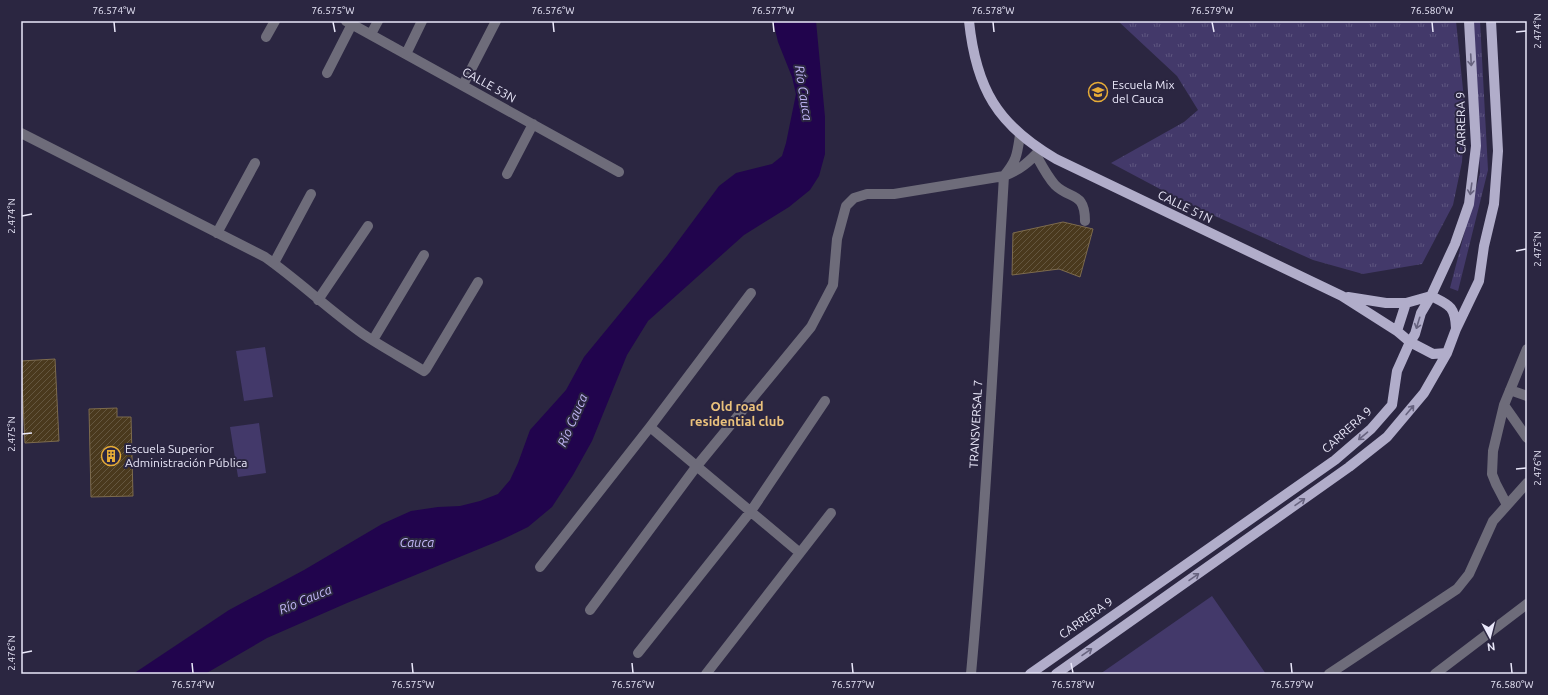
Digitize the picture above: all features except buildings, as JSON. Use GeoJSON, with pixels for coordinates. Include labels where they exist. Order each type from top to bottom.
{"type":"FeatureCollection","features":[{"type":"Feature","properties":{"kind":"main road","name":"CALLE 51N"},"geometry":{"type":"LineString","coordinates":[[969,21],[975,60],[987,93],[1001,115],[1038,153],[1063,163],[1342,296],[1397,331],[1410,342],[1433,354],[1447,353]]}},
{"type":"Feature","properties":{"kind":"main road","name":"CARRERA 9"},"geometry":{"type":"LineString","coordinates":[[1030,674],[1328,464],[1371,429],[1392,405],[1397,371],[1415,334],[1421,313],[1431,296],[1456,244],[1469,204],[1476,146],[1469,21]]}},
{"type":"Feature","properties":{"kind":"main road"},"geometry":{"type":"LineString","coordinates":[[1056,674],[1349,467],[1387,437],[1424,393],[1447,353],[1456,329],[1479,281],[1484,246],[1494,204],[1498,151],[1491,21]]}},
{"type":"Feature","properties":{"kind":"main road","name":"CALLE 51N"},"geometry":{"type":"LineString","coordinates":[[1342,296],[1386,303],[1406,303],[1431,296]]}},
{"type":"Feature","properties":{"kind":"main road"},"geometry":{"type":"LineString","coordinates":[[1431,296],[1451,306],[1456,315],[1456,329]]}},
{"type":"Feature","properties":{"kind":"main road"},"geometry":{"type":"LineString","coordinates":[[1397,331],[1406,303]]}},
{"type":"Feature","properties":{"kind":"street"},"geometry":{"type":"LineString","coordinates":[[266,37],[275,21]]}},
{"type":"Feature","properties":{"kind":"street"},"geometry":{"type":"LineString","coordinates":[[371,34],[378,21]]}},
{"type":"Feature","properties":{"kind":"street"},"geometry":{"type":"LineString","coordinates":[[406,54],[422,21]]}},
{"type":"Feature","properties":{"kind":"street"},"geometry":{"type":"LineString","coordinates":[[463,86],[496,21]]}},
{"type":"Feature","properties":{"kind":"street"},"geometry":{"type":"LineString","coordinates":[[327,74],[349,23]]}},
{"type":"Feature","properties":{"kind":"street","name":"CALLE 53N"},"geometry":{"type":"LineString","coordinates":[[349,23],[619,172]]}},
{"type":"Feature","properties":{"kind":"street"},"geometry":{"type":"LineString","coordinates":[[507,174],[533,124]]}},
{"type":"Feature","properties":{"kind":"street"},"geometry":{"type":"LineString","coordinates":[[21,133],[266,257],[318,300],[373,340],[424,371],[478,282]]}},
{"type":"Feature","properties":{"kind":"street"},"geometry":{"type":"LineString","coordinates":[[1004,176],[1014,162],[1020,135]]}},
{"type":"Feature","properties":{"kind":"street"},"geometry":{"type":"LineString","coordinates":[[590,610],[696,467],[810,327],[833,285],[837,239],[846,206],[854,198],[867,194],[894,194],[1004,176],[1016,171],[1028,163],[1038,153],[1048,176],[1057,186],[1078,198],[1085,212],[1085,221]]}},
{"type":"Feature","properties":{"kind":"street"},"geometry":{"type":"LineString","coordinates":[[218,233],[255,163]]}},
{"type":"Feature","properties":{"kind":"street","name":"TRANSVERSAL 7"},"geometry":{"type":"LineString","coordinates":[[971,674],[985,501],[1004,176]]}},
{"type":"Feature","properties":{"kind":"street"},"geometry":{"type":"LineString","coordinates":[[274,263],[311,194]]}},
{"type":"Feature","properties":{"kind":"street"},"geometry":{"type":"LineString","coordinates":[[318,300],[368,226]]}},
{"type":"Feature","properties":{"kind":"street"},"geometry":{"type":"LineString","coordinates":[[373,340],[424,255]]}},
{"type":"Feature","properties":{"kind":"street"},"geometry":{"type":"LineString","coordinates":[[540,567],[650,427],[751,293]]}},
{"type":"Feature","properties":{"kind":"street"},"geometry":{"type":"LineString","coordinates":[[1508,505],[1492,474],[1493,451],[1504,405],[1527,349]]}},
{"type":"Feature","properties":{"kind":"street"},"geometry":{"type":"LineString","coordinates":[[1510,390],[1527,396]]}},
{"type":"Feature","properties":{"kind":"street"},"geometry":{"type":"LineString","coordinates":[[638,653],[751,511],[825,401]]}},
{"type":"Feature","properties":{"kind":"street"},"geometry":{"type":"LineString","coordinates":[[1504,405],[1527,438]]}},
{"type":"Feature","properties":{"kind":"street"},"geometry":{"type":"LineString","coordinates":[[650,427],[800,553]]}},
{"type":"Feature","properties":{"kind":"street"},"geometry":{"type":"LineString","coordinates":[[1329,674],[1457,589],[1469,574],[1493,521],[1527,483]]}},
{"type":"Feature","properties":{"kind":"street"},"geometry":{"type":"LineString","coordinates":[[706,674],[831,513]]}},
{"type":"Feature","properties":{"kind":"street"},"geometry":{"type":"LineString","coordinates":[[1435,674],[1527,604]]}},
{"type":"Feature","properties":{"kind":"green space"},"geometry":{"type":"Polygon","coordinates":[[[1118,21],[1456,21],[1465,109],[1462,162],[1453,205],[1422,264],[1363,274],[1313,260],[1206,212],[1111,163],[1184,122],[1198,110],[1177,76],[1118,21]]]}},
{"type":"Feature","properties":{"kind":"green space"},"geometry":{"type":"Polygon","coordinates":[[[1473,21],[1480,21],[1488,170],[1458,291],[1450,288],[1480,173],[1473,21]]]}},
{"type":"Feature","properties":{"kind":"green space"},"geometry":{"type":"Polygon","coordinates":[[[265,347],[273,397],[244,401],[236,351],[265,347]]]}},
{"type":"Feature","properties":{"kind":"green space"},"geometry":{"type":"Polygon","coordinates":[[[259,423],[266,473],[238,477],[230,427],[259,423]]]}},
{"type":"Feature","properties":{"kind":"green space"},"geometry":{"type":"Polygon","coordinates":[[[1212,596],[1266,674],[1100,674],[1212,596]]]}},
{"type":"Feature","properties":{"kind":"water","name":"Cauca"},"geometry":{"type":"Polygon","coordinates":[[[773,21],[816,21],[825,117],[825,154],[819,176],[810,190],[789,207],[744,235],[648,321],[627,355],[592,441],[573,475],[552,507],[528,527],[501,540],[347,603],[267,638],[205,674],[133,674],[229,610],[304,570],[382,524],[411,511],[438,507],[460,506],[480,501],[498,494],[510,480],[530,430],[566,390],[584,357],[667,256],[719,186],[736,173],[772,164],[782,156],[796,94],[792,77],[778,42],[773,21]]]}},
{"type":"Feature","properties":{"kind":"place","name":"Escuela Mix del Cauca"},"geometry":{"type":"Point","coordinates":[1098,92]}},
{"type":"Feature","properties":{"kind":"place","name":"Escuela Superior Administración Pública"},"geometry":{"type":"Point","coordinates":[111,456]}},
{"type":"Feature","properties":{"kind":"district","name":"Old road residential club"},"geometry":{"type":"Point","coordinates":[737,414]}},
{"type":"Feature","properties":{"kind":"water label","name":"Río Cauca"},"geometry":{"type":"Point","coordinates":[804,93]}},
{"type":"Feature","properties":{"kind":"water label","name":"Río Cauca"},"geometry":{"type":"Point","coordinates":[572,420]}},
{"type":"Feature","properties":{"kind":"water label","name":"Río Cauca"},"geometry":{"type":"Point","coordinates":[305,599]}}]}
